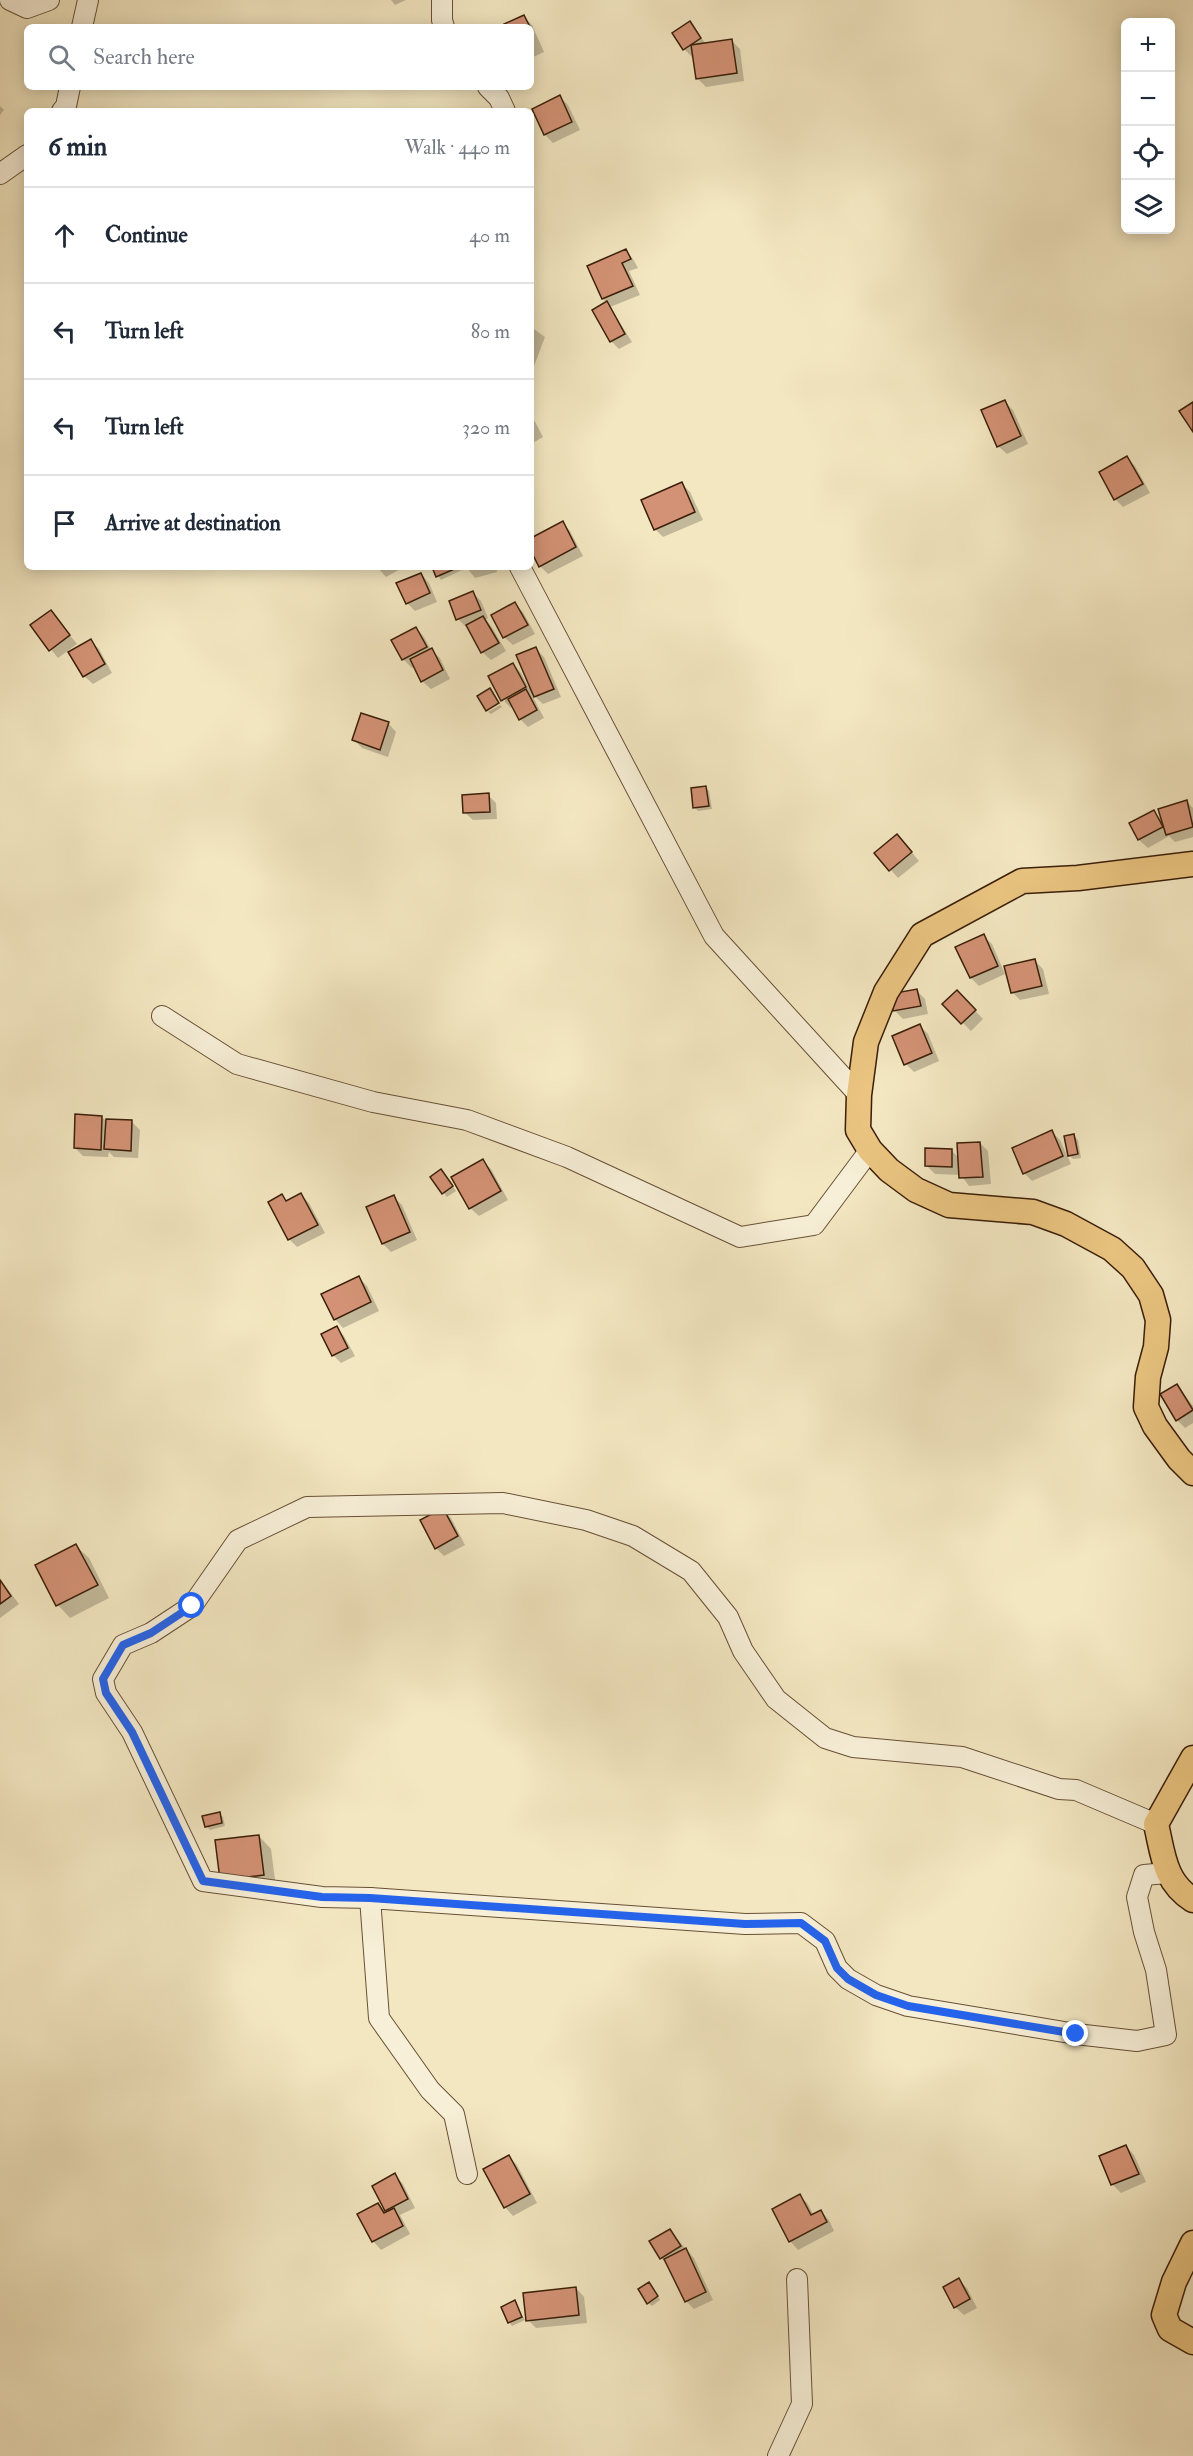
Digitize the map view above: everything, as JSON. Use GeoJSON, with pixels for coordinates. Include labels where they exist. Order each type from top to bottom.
{"type":"FeatureCollection","features":[{"type":"Feature","properties":{"kind":"main road"},"geometry":{"type":"LineString","coordinates":[[1193,864],[1078,878],[1022,880],[922,935],[886,992],[866,1042],[859,1095],[858,1130],[870,1150],[890,1170],[916,1190],[949,1205],[1033,1212],[1055,1220],[1112,1249],[1133,1268],[1151,1295],[1158,1320],[1156,1347],[1148,1377],[1146,1407],[1155,1426],[1179,1459],[1193,1473]]}},
{"type":"Feature","properties":{"kind":"main road"},"geometry":{"type":"LineString","coordinates":[[1193,1758],[1156,1824],[1167,1873],[1183,1894],[1193,1900]]}},
{"type":"Feature","properties":{"kind":"main road"},"geometry":{"type":"LineString","coordinates":[[1193,2243],[1174,2282],[1164,2315],[1170,2329],[1193,2342]]}},
{"type":"Feature","properties":{"kind":"street"},"geometry":{"type":"LineString","coordinates":[[10,0],[27,8],[50,0]]}},
{"type":"Feature","properties":{"kind":"street"},"geometry":{"type":"LineString","coordinates":[[83,24],[88,0]]}},
{"type":"Feature","properties":{"kind":"street"},"geometry":{"type":"LineString","coordinates":[[442,0],[443,24]]}},
{"type":"Feature","properties":{"kind":"street"},"geometry":{"type":"LineString","coordinates":[[64,108],[69,90]]}},
{"type":"Feature","properties":{"kind":"street"},"geometry":{"type":"LineString","coordinates":[[491,90],[499,98],[504,108]]}},
{"type":"Feature","properties":{"kind":"street"},"geometry":{"type":"LineString","coordinates":[[0,174],[24,157]]}},
{"type":"Feature","properties":{"kind":"street"},"geometry":{"type":"LineString","coordinates":[[522,570],[714,936],[859,1095]]}},
{"type":"Feature","properties":{"kind":"street"},"geometry":{"type":"LineString","coordinates":[[162,1016],[237,1064],[373,1102],[467,1120],[567,1157],[740,1237],[814,1225],[870,1150]]}},
{"type":"Feature","properties":{"kind":"street"},"geometry":{"type":"LineString","coordinates":[[1156,1824],[1076,1790],[1059,1789],[962,1757],[853,1747],[825,1738],[776,1699],[743,1651],[728,1617],[691,1572],[633,1536],[586,1520],[503,1503],[307,1507],[238,1540],[192,1606],[151,1633],[123,1645],[103,1679],[106,1693],[132,1732],[203,1881],[322,1897],[370,1898],[745,1924],[801,1923],[825,1941],[837,1968],[848,1979],[876,1995],[908,2006],[1076,2034],[1137,2041],[1166,2036],[1156,1971],[1144,1932],[1137,1897],[1144,1875],[1167,1873]]}},
{"type":"Feature","properties":{"kind":"street"},"geometry":{"type":"LineString","coordinates":[[370,1898],[379,2018],[430,2090],[454,2114],[467,2175]]}},
{"type":"Feature","properties":{"kind":"street"},"geometry":{"type":"LineString","coordinates":[[778,2456],[802,2404],[797,2279]]}},
{"type":"Feature","properties":{"kind":"building"},"geometry":{"type":"Polygon","coordinates":[[[524,15],[528,24],[504,24],[524,15]]]}},
{"type":"Feature","properties":{"kind":"building"},"geometry":{"type":"Polygon","coordinates":[[[690,21],[701,38],[683,50],[672,33],[690,21]]]}},
{"type":"Feature","properties":{"kind":"building"},"geometry":{"type":"Polygon","coordinates":[[[732,39],[737,73],[696,79],[691,45],[732,39]]]}},
{"type":"Feature","properties":{"kind":"building"},"geometry":{"type":"Polygon","coordinates":[[[560,95],[572,122],[544,135],[534,113],[534,108],[560,95]]]}},
{"type":"Feature","properties":{"kind":"building"},"geometry":{"type":"Polygon","coordinates":[[[626,249],[631,259],[622,263],[633,286],[602,299],[587,266],[626,249]]]}},
{"type":"Feature","properties":{"kind":"building"},"geometry":{"type":"Polygon","coordinates":[[[607,301],[625,334],[610,342],[592,310],[607,301]]]}},
{"type":"Feature","properties":{"kind":"building"},"geometry":{"type":"Polygon","coordinates":[[[1005,400],[1021,436],[997,447],[981,410],[1005,400]]]}},
{"type":"Feature","properties":{"kind":"building"},"geometry":{"type":"Polygon","coordinates":[[[1193,402],[1193,432],[1179,411],[1193,402]]]}},
{"type":"Feature","properties":{"kind":"building"},"geometry":{"type":"Polygon","coordinates":[[[1127,456],[1143,484],[1114,500],[1099,472],[1127,456]]]}},
{"type":"Feature","properties":{"kind":"building"},"geometry":{"type":"Polygon","coordinates":[[[682,482],[695,512],[654,530],[641,500],[682,482]]]}},
{"type":"Feature","properties":{"kind":"building"},"geometry":{"type":"Polygon","coordinates":[[[563,521],[576,547],[539,567],[534,557],[534,536],[563,521]]]}},
{"type":"Feature","properties":{"kind":"building"},"geometry":{"type":"Polygon","coordinates":[[[433,570],[452,570],[436,577],[433,570]]]}},
{"type":"Feature","properties":{"kind":"building"},"geometry":{"type":"Polygon","coordinates":[[[421,573],[430,593],[406,604],[396,583],[421,573]]]}},
{"type":"Feature","properties":{"kind":"building"},"geometry":{"type":"Polygon","coordinates":[[[473,591],[481,610],[456,620],[449,601],[473,591]]]}},
{"type":"Feature","properties":{"kind":"building"},"geometry":{"type":"Polygon","coordinates":[[[515,602],[528,625],[503,638],[491,615],[515,602]]]}},
{"type":"Feature","properties":{"kind":"building"},"geometry":{"type":"Polygon","coordinates":[[[51,610],[70,635],[49,651],[30,625],[51,610]]]}},
{"type":"Feature","properties":{"kind":"building"},"geometry":{"type":"Polygon","coordinates":[[[483,616],[499,643],[481,653],[466,625],[483,616]]]}},
{"type":"Feature","properties":{"kind":"building"},"geometry":{"type":"Polygon","coordinates":[[[416,627],[427,647],[402,660],[391,640],[416,627]]]}},
{"type":"Feature","properties":{"kind":"building"},"geometry":{"type":"Polygon","coordinates":[[[91,639],[105,664],[83,677],[68,652],[91,639]]]}},
{"type":"Feature","properties":{"kind":"building"},"geometry":{"type":"Polygon","coordinates":[[[536,647],[554,689],[534,697],[516,655],[536,647]]]}},
{"type":"Feature","properties":{"kind":"building"},"geometry":{"type":"Polygon","coordinates":[[[432,648],[443,670],[421,682],[410,659],[432,648]]]}},
{"type":"Feature","properties":{"kind":"building"},"geometry":{"type":"Polygon","coordinates":[[[513,663],[526,687],[501,701],[488,676],[513,663]]]}},
{"type":"Feature","properties":{"kind":"building"},"geometry":{"type":"Polygon","coordinates":[[[490,688],[499,703],[486,711],[477,696],[490,688]]]}},
{"type":"Feature","properties":{"kind":"building"},"geometry":{"type":"Polygon","coordinates":[[[526,689],[537,710],[519,720],[508,699],[526,689]]]}},
{"type":"Feature","properties":{"kind":"building"},"geometry":{"type":"Polygon","coordinates":[[[361,713],[389,722],[380,750],[352,740],[361,713]]]}},
{"type":"Feature","properties":{"kind":"building"},"geometry":{"type":"Polygon","coordinates":[[[706,786],[709,806],[693,808],[691,788],[706,786]]]}},
{"type":"Feature","properties":{"kind":"building"},"geometry":{"type":"Polygon","coordinates":[[[489,793],[490,812],[463,813],[462,795],[489,793]]]}},
{"type":"Feature","properties":{"kind":"building"},"geometry":{"type":"Polygon","coordinates":[[[1187,800],[1193,827],[1166,835],[1158,809],[1187,800]]]}},
{"type":"Feature","properties":{"kind":"building"},"geometry":{"type":"Polygon","coordinates":[[[1154,810],[1163,827],[1138,840],[1129,823],[1154,810]]]}},
{"type":"Feature","properties":{"kind":"building"},"geometry":{"type":"Polygon","coordinates":[[[897,834],[912,852],[889,871],[874,853],[897,834]]]}},
{"type":"Feature","properties":{"kind":"building"},"geometry":{"type":"Polygon","coordinates":[[[984,934],[998,966],[970,978],[955,947],[984,934]]]}},
{"type":"Feature","properties":{"kind":"building"},"geometry":{"type":"Polygon","coordinates":[[[1035,959],[1042,986],[1011,993],[1004,966],[1035,959]]]}},
{"type":"Feature","properties":{"kind":"building"},"geometry":{"type":"Polygon","coordinates":[[[917,989],[921,1006],[893,1011],[890,994],[917,989]]]}},
{"type":"Feature","properties":{"kind":"building"},"geometry":{"type":"Polygon","coordinates":[[[957,990],[976,1010],[961,1024],[942,1004],[957,990]]]}},
{"type":"Feature","properties":{"kind":"building"},"geometry":{"type":"Polygon","coordinates":[[[920,1024],[932,1053],[904,1065],[892,1036],[920,1024]]]}},
{"type":"Feature","properties":{"kind":"building"},"geometry":{"type":"Polygon","coordinates":[[[75,1114],[102,1116],[101,1150],[74,1148],[75,1114]]]}},
{"type":"Feature","properties":{"kind":"building"},"geometry":{"type":"Polygon","coordinates":[[[106,1119],[132,1120],[131,1151],[104,1149],[106,1119]]]}},
{"type":"Feature","properties":{"kind":"building"},"geometry":{"type":"Polygon","coordinates":[[[1052,1130],[1063,1156],[1023,1174],[1012,1148],[1052,1130]]]}},
{"type":"Feature","properties":{"kind":"building"},"geometry":{"type":"Polygon","coordinates":[[[1074,1134],[1078,1154],[1068,1156],[1064,1136],[1074,1134]]]}},
{"type":"Feature","properties":{"kind":"building"},"geometry":{"type":"Polygon","coordinates":[[[980,1142],[983,1177],[959,1178],[957,1143],[980,1142]]]}},
{"type":"Feature","properties":{"kind":"building"},"geometry":{"type":"Polygon","coordinates":[[[925,1148],[952,1149],[952,1167],[925,1166],[925,1148]]]}},
{"type":"Feature","properties":{"kind":"building"},"geometry":{"type":"Polygon","coordinates":[[[483,1159],[501,1191],[469,1209],[451,1177],[483,1159]]]}},
{"type":"Feature","properties":{"kind":"building"},"geometry":{"type":"Polygon","coordinates":[[[441,1169],[453,1186],[442,1194],[430,1177],[441,1169]]]}},
{"type":"Feature","properties":{"kind":"building"},"geometry":{"type":"Polygon","coordinates":[[[301,1193],[318,1225],[288,1240],[268,1202],[282,1194],[286,1201],[301,1193]]]}},
{"type":"Feature","properties":{"kind":"building"},"geometry":{"type":"Polygon","coordinates":[[[394,1195],[410,1232],[382,1244],[366,1207],[394,1195]]]}},
{"type":"Feature","properties":{"kind":"building"},"geometry":{"type":"Polygon","coordinates":[[[359,1276],[371,1302],[334,1320],[321,1294],[359,1276]]]}},
{"type":"Feature","properties":{"kind":"building"},"geometry":{"type":"Polygon","coordinates":[[[337,1326],[348,1348],[332,1356],[321,1334],[337,1326]]]}},
{"type":"Feature","properties":{"kind":"building"},"geometry":{"type":"Polygon","coordinates":[[[1177,1384],[1193,1410],[1176,1421],[1160,1394],[1177,1384]]]}},
{"type":"Feature","properties":{"kind":"building"},"geometry":{"type":"Polygon","coordinates":[[[443,1508],[458,1536],[435,1549],[420,1520],[443,1508]]]}},
{"type":"Feature","properties":{"kind":"building"},"geometry":{"type":"Polygon","coordinates":[[[76,1544],[98,1585],[56,1606],[35,1565],[76,1544]]]}},
{"type":"Feature","properties":{"kind":"building"},"geometry":{"type":"Polygon","coordinates":[[[0,1580],[11,1596],[0,1604],[0,1580]]]}},
{"type":"Feature","properties":{"kind":"building"},"geometry":{"type":"Polygon","coordinates":[[[220,1812],[222,1823],[205,1827],[202,1816],[220,1812]]]}},
{"type":"Feature","properties":{"kind":"building"},"geometry":{"type":"Polygon","coordinates":[[[259,1835],[264,1875],[220,1880],[215,1840],[259,1835]]]}},
{"type":"Feature","properties":{"kind":"building"},"geometry":{"type":"Polygon","coordinates":[[[1126,2145],[1139,2174],[1111,2185],[1099,2156],[1126,2145]]]}},
{"type":"Feature","properties":{"kind":"building"},"geometry":{"type":"Polygon","coordinates":[[[509,2155],[530,2194],[504,2208],[483,2169],[509,2155]]]}},
{"type":"Feature","properties":{"kind":"building"},"geometry":{"type":"Polygon","coordinates":[[[395,2173],[408,2199],[385,2211],[372,2186],[395,2173]]]}},
{"type":"Feature","properties":{"kind":"building"},"geometry":{"type":"Polygon","coordinates":[[[800,2194],[811,2215],[821,2210],[827,2222],[789,2242],[772,2209],[800,2194]]]}},
{"type":"Feature","properties":{"kind":"building"},"geometry":{"type":"Polygon","coordinates":[[[378,2203],[384,2213],[394,2208],[403,2226],[372,2242],[357,2214],[378,2203]]]}},
{"type":"Feature","properties":{"kind":"building"},"geometry":{"type":"Polygon","coordinates":[[[670,2229],[681,2246],[660,2259],[649,2241],[670,2229]]]}},
{"type":"Feature","properties":{"kind":"building"},"geometry":{"type":"Polygon","coordinates":[[[686,2248],[706,2292],[685,2302],[664,2259],[686,2248]]]}},
{"type":"Feature","properties":{"kind":"building"},"geometry":{"type":"Polygon","coordinates":[[[959,2278],[970,2299],[954,2308],[943,2287],[959,2278]]]}},
{"type":"Feature","properties":{"kind":"building"},"geometry":{"type":"Polygon","coordinates":[[[649,2282],[658,2296],[647,2304],[638,2289],[649,2282]]]}},
{"type":"Feature","properties":{"kind":"building"},"geometry":{"type":"Polygon","coordinates":[[[576,2287],[579,2315],[526,2321],[523,2293],[576,2287]]]}},
{"type":"Feature","properties":{"kind":"building"},"geometry":{"type":"Polygon","coordinates":[[[515,2300],[522,2317],[508,2323],[501,2307],[515,2300]]]}},
{"type":"Feature","properties":{"kind":"route"},"geometry":{"type":"LineString","coordinates":[[192,1606],[151,1633],[123,1645],[103,1679],[106,1693],[132,1732],[203,1881],[322,1897],[370,1898],[745,1924],[801,1923],[825,1941],[837,1968],[848,1979],[876,1995],[908,2006],[1076,2034]]}}]}
